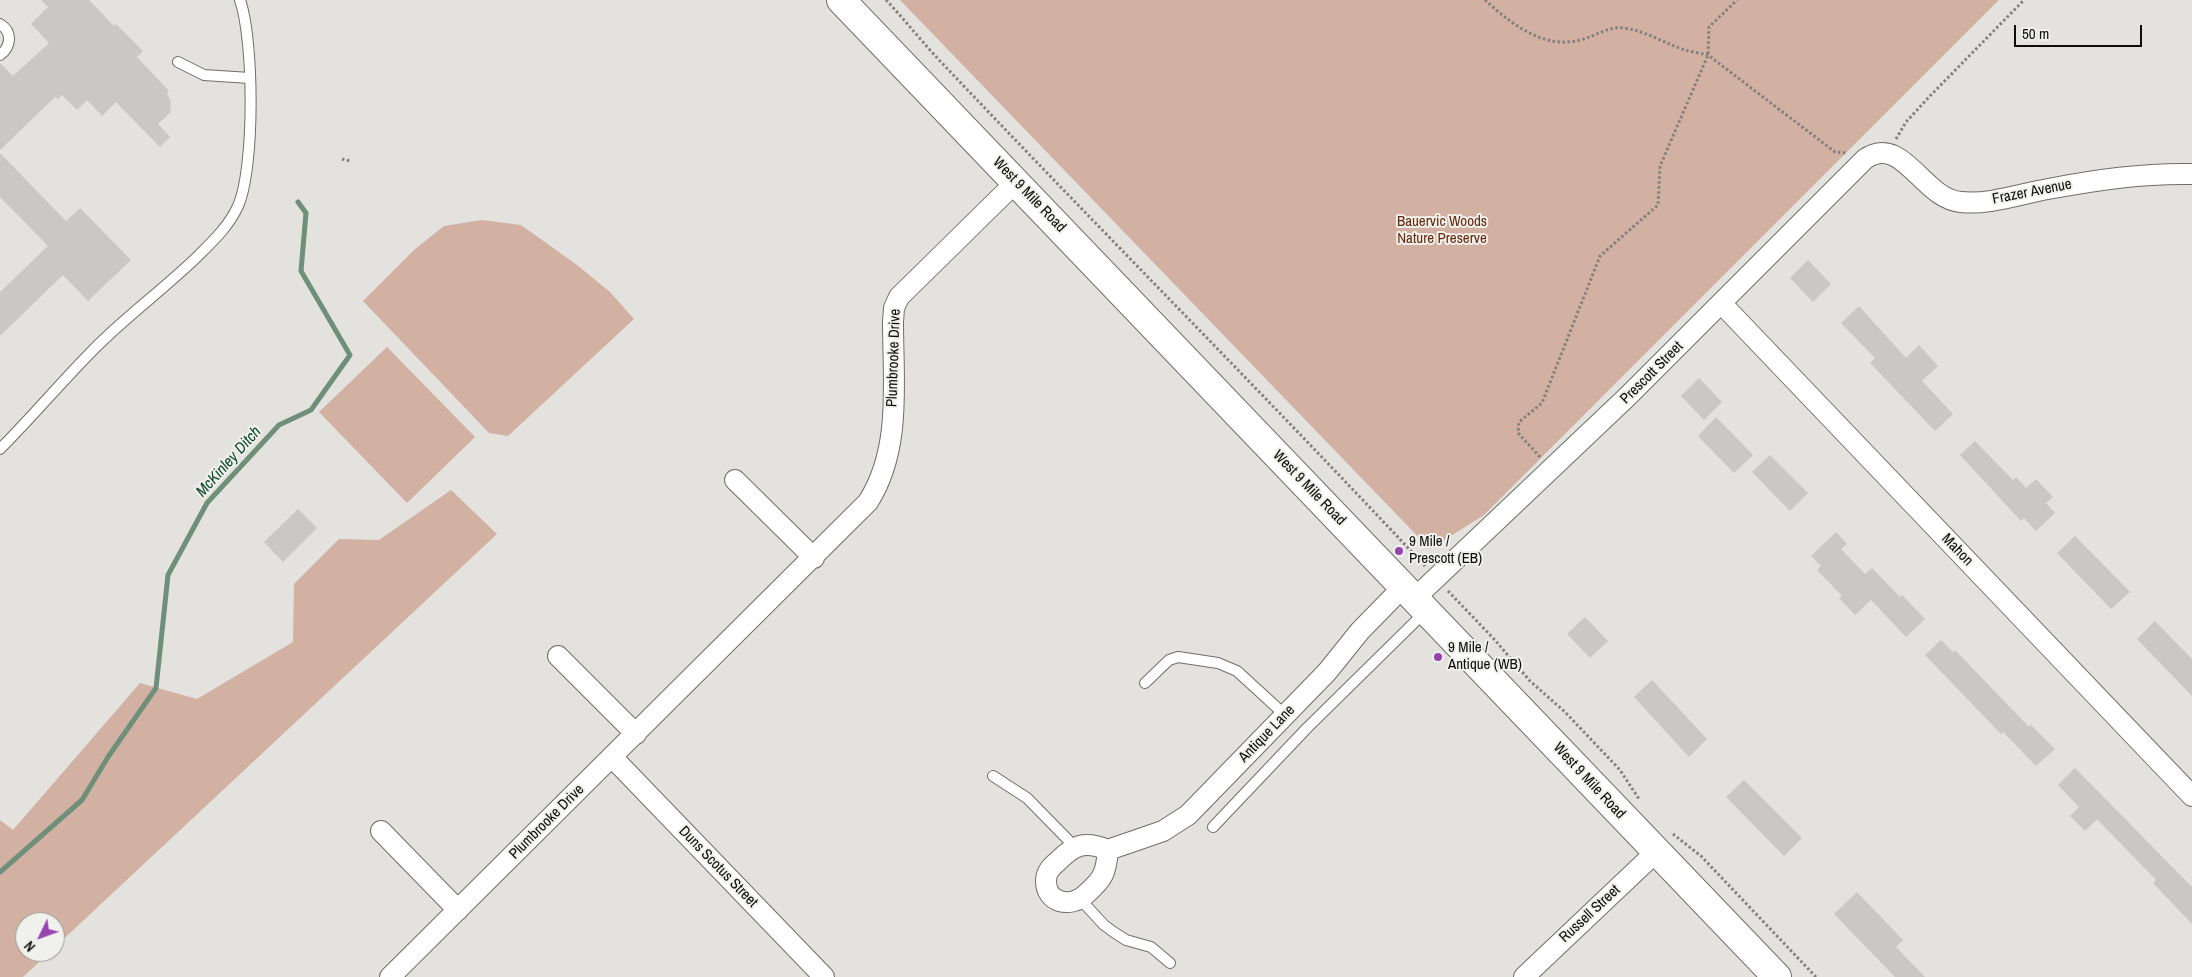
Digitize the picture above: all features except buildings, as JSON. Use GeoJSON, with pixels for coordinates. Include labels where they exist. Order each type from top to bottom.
{"type":"FeatureCollection","features":[{"type":"Feature","properties":{"kind":"main road","name":"West 9 Mile Road"},"geometry":{"type":"LineString","coordinates":[[841,0],[1415,598],[1662,841],[1777,977]]}},
{"type":"Feature","properties":{"kind":"street","name":"Prescott Street"},"geometry":{"type":"LineString","coordinates":[[1415,598],[1552,470],[1865,159],[1874,153],[1889,152]]}},
{"type":"Feature","properties":{"kind":"street","name":"Frazer Avenue"},"geometry":{"type":"LineString","coordinates":[[1889,152],[1897,156],[1938,193],[1959,202],[1983,201],[2125,176],[2192,174]]}},
{"type":"Feature","properties":{"kind":"street","name":"Plumbrooke Drive"},"geometry":{"type":"LineString","coordinates":[[390,977],[814,558],[868,502],[884,473],[891,442],[893,322],[894,308],[899,297],[1016,182]]}},
{"type":"Feature","properties":{"kind":"street","name":"Mahon"},"geometry":{"type":"LineString","coordinates":[[1721,304],[2192,796]]}},
{"type":"Feature","properties":{"kind":"street"},"geometry":{"type":"LineString","coordinates":[[735,480],[814,558]]}},
{"type":"Feature","properties":{"kind":"street","name":"Antique Lane"},"geometry":{"type":"LineString","coordinates":[[1075,846],[1096,845],[1108,850],[1143,839],[1174,826],[1188,815],[1327,672],[1360,631],[1415,598]]}},
{"type":"Feature","properties":{"kind":"street"},"geometry":{"type":"LineString","coordinates":[[558,656],[636,734]]}},
{"type":"Feature","properties":{"kind":"street","name":"Duns Scotus Street"},"geometry":{"type":"LineString","coordinates":[[612,757],[824,977]]}},
{"type":"Feature","properties":{"kind":"street"},"geometry":{"type":"LineString","coordinates":[[381,831],[458,910]]}},
{"type":"Feature","properties":{"kind":"street","name":"Russell Street"},"geometry":{"type":"LineString","coordinates":[[1524,977],[1662,841]]}},
{"type":"Feature","properties":{"kind":"street"},"geometry":{"type":"LineString","coordinates":[[1075,846],[1049,869],[1046,881],[1050,894],[1060,902],[1069,904],[1080,899],[1103,877],[1108,850]]}},
{"type":"Feature","properties":{"kind":"lane"},"geometry":{"type":"LineString","coordinates":[[0,449],[41,408],[96,347],[188,266],[220,234],[230,220],[238,205],[246,179],[250,78],[245,19],[240,0]]}},
{"type":"Feature","properties":{"kind":"lane"},"geometry":{"type":"LineString","coordinates":[[0,24],[8,31],[10,38],[5,51],[0,55]]}},
{"type":"Feature","properties":{"kind":"lane"},"geometry":{"type":"LineString","coordinates":[[178,62],[204,76],[250,78]]}},
{"type":"Feature","properties":{"kind":"lane"},"geometry":{"type":"LineString","coordinates":[[1213,827],[1321,714],[1415,598]]}},
{"type":"Feature","properties":{"kind":"lane"},"geometry":{"type":"LineString","coordinates":[[1145,683],[1169,660],[1178,657],[1218,663],[1237,671],[1285,715]]}},
{"type":"Feature","properties":{"kind":"lane"},"geometry":{"type":"LineString","coordinates":[[993,776],[1028,798],[1075,846]]}},
{"type":"Feature","properties":{"kind":"lane"},"geometry":{"type":"LineString","coordinates":[[1080,899],[1115,933],[1126,940],[1151,948],[1170,963]]}},
{"type":"Feature","properties":{"kind":"path"},"geometry":{"type":"LineString","coordinates":[[886,0],[940,60],[1200,333],[1256,387],[1424,565]]}},
{"type":"Feature","properties":{"kind":"path"},"geometry":{"type":"LineString","coordinates":[[1485,0],[1530,34],[1560,43],[1578,41],[1608,29],[1623,28],[1648,34],[1683,50],[1708,55],[1834,152],[1858,154],[1865,159]]}},
{"type":"Feature","properties":{"kind":"path"},"geometry":{"type":"LineString","coordinates":[[1552,470],[1518,433],[1519,422],[1542,403],[1600,256],[1658,205],[1660,166],[1708,55],[1709,28],[1737,0]]}},
{"type":"Feature","properties":{"kind":"path"},"geometry":{"type":"LineString","coordinates":[[1889,152],[1906,122],[2024,0]]}},
{"type":"Feature","properties":{"kind":"path"},"geometry":{"type":"LineString","coordinates":[[342,159],[350,161]]}},
{"type":"Feature","properties":{"kind":"path"},"geometry":{"type":"LineString","coordinates":[[1449,592],[1494,639],[1530,681],[1565,712],[1620,770],[1642,803]]}},
{"type":"Feature","properties":{"kind":"path"},"geometry":{"type":"LineString","coordinates":[[1662,841],[1701,856],[1816,977]]}},
{"type":"Feature","properties":{"kind":"green space","name":"Bauervic Woods Nature Preserve"},"geometry":{"type":"Polygon","coordinates":[[[900,0],[1999,0],[1484,515],[1430,549],[900,0]]]}},
{"type":"Feature","properties":{"kind":"green space"},"geometry":{"type":"Polygon","coordinates":[[[482,220],[521,225],[577,265],[610,292],[634,319],[508,436],[489,433],[363,301],[414,250],[444,226],[482,220]]]}},
{"type":"Feature","properties":{"kind":"green space"},"geometry":{"type":"Polygon","coordinates":[[[387,347],[475,437],[407,503],[319,412],[387,347]]]}},
{"type":"Feature","properties":{"kind":"green space"},"geometry":{"type":"Polygon","coordinates":[[[451,490],[497,534],[65,938],[65,912],[15,912],[15,962],[39,962],[23,977],[0,977],[0,820],[13,830],[140,683],[197,699],[293,642],[294,584],[339,539],[379,540],[451,490]]]}},
{"type":"Feature","properties":{"kind":"waterway","name":"McKinley Ditch"},"geometry":{"type":"LineString","coordinates":[[0,872],[82,800],[108,757],[156,688],[168,575],[207,503],[279,425],[311,410],[350,355],[301,271],[306,213],[298,202]]}},
{"type":"Feature","properties":{"kind":"place","name":"9 Mile / Prescott (EB)"},"geometry":{"type":"Point","coordinates":[1399,551]}},
{"type":"Feature","properties":{"kind":"place","name":"9 Mile / Antique (WB)"},"geometry":{"type":"Point","coordinates":[1438,657]}}]}
